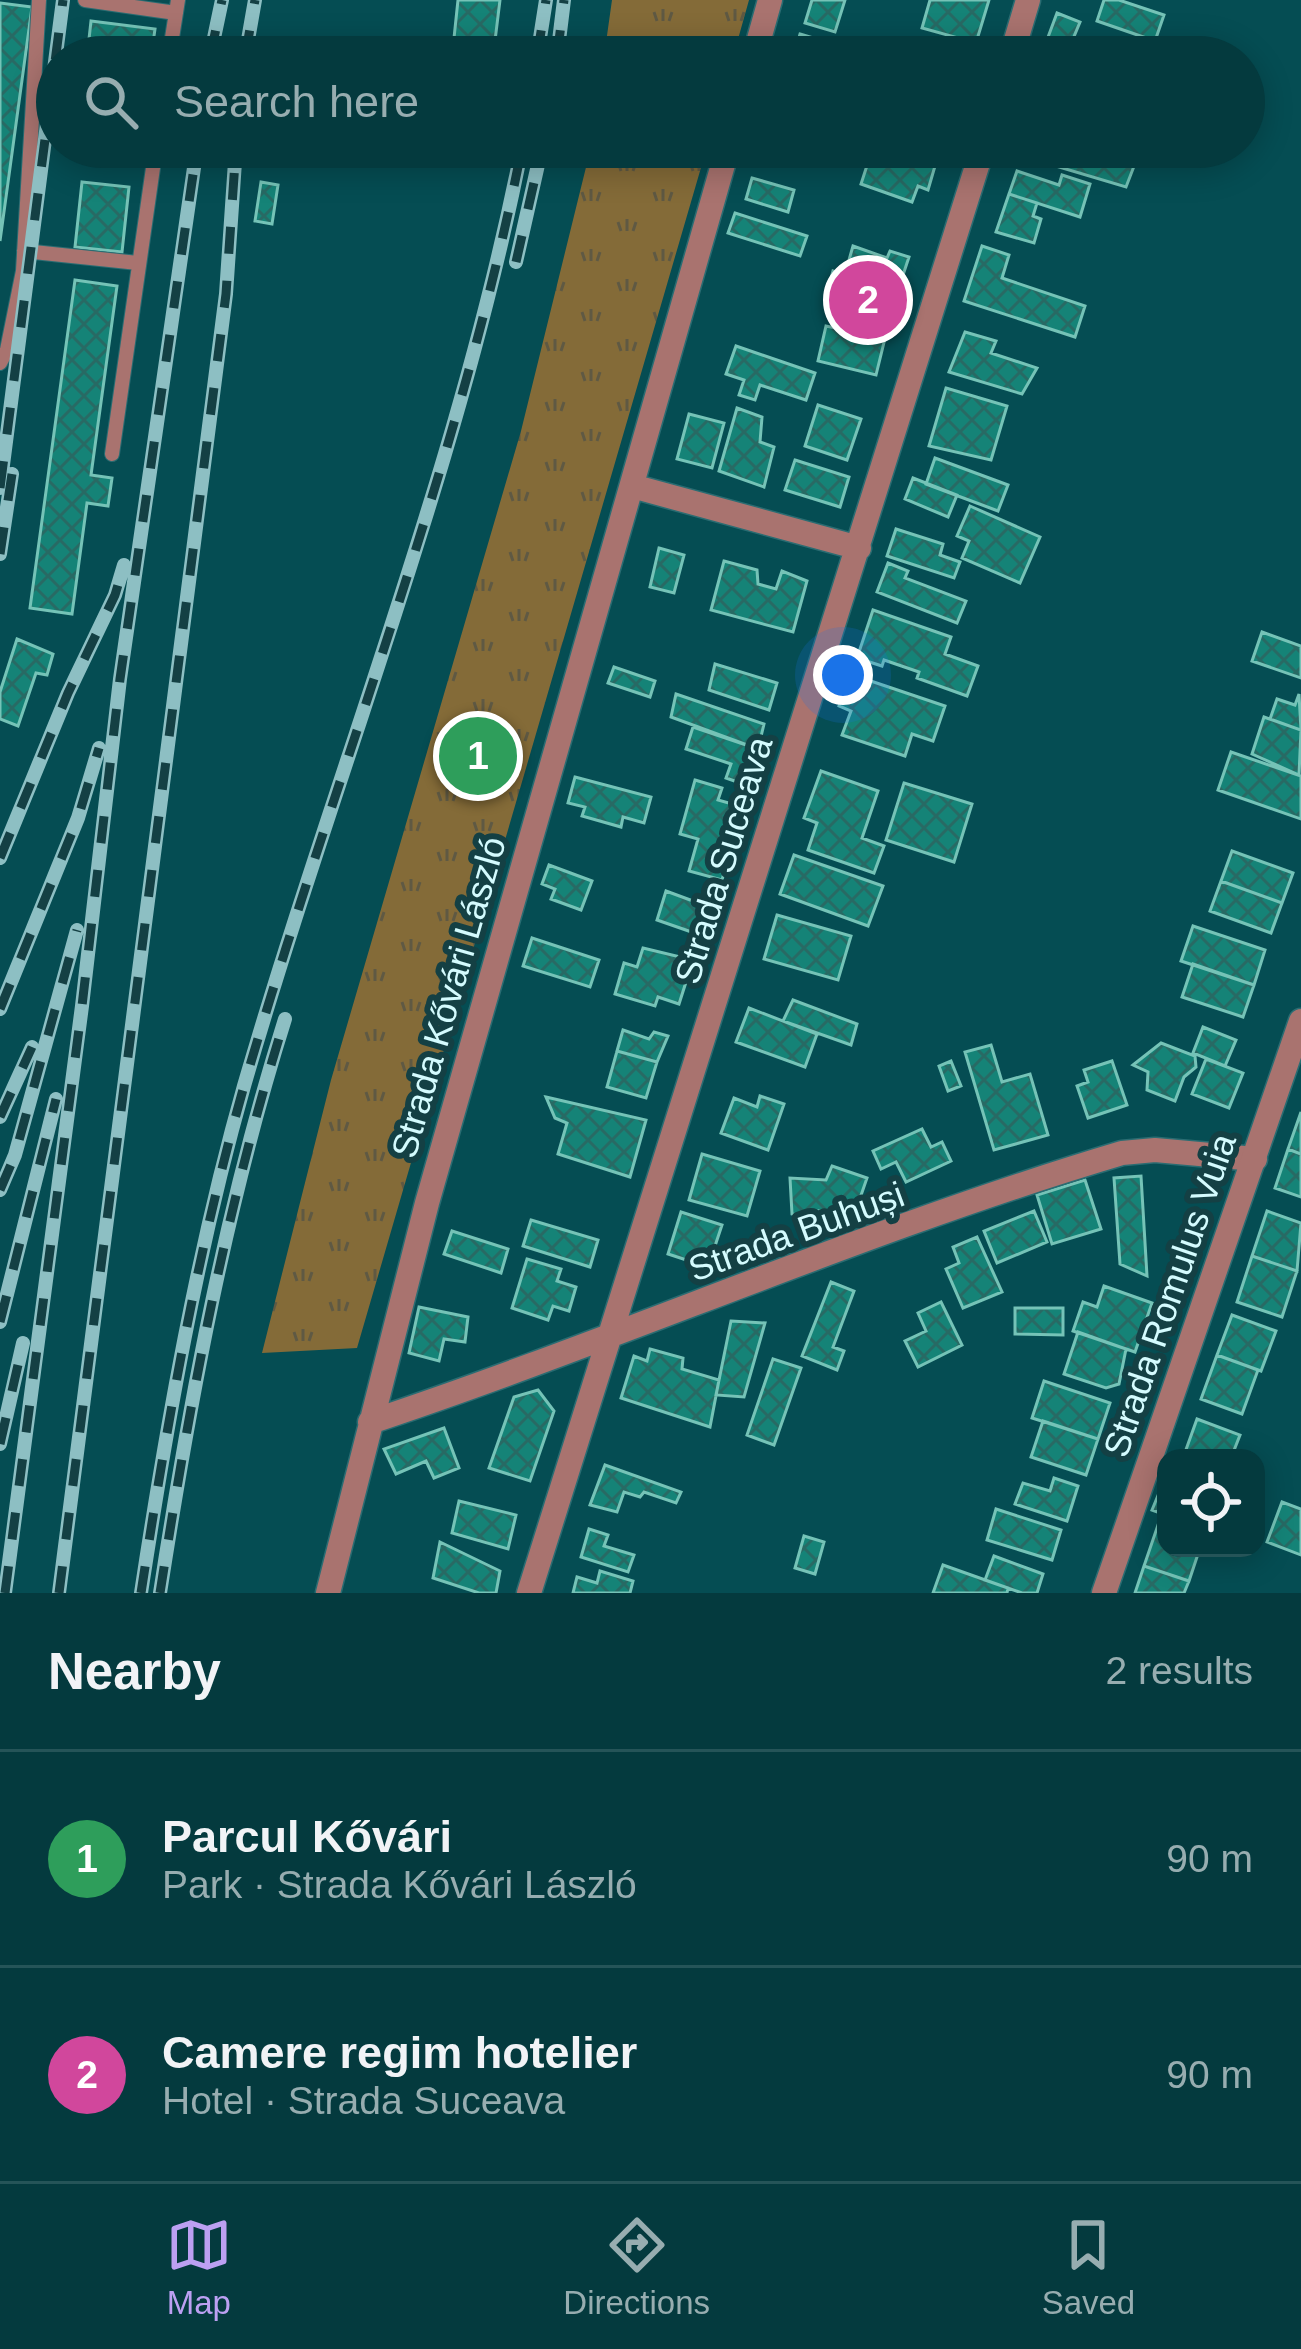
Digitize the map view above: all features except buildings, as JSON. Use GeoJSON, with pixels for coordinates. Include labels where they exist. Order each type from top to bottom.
{"type":"FeatureCollection","features":[{"type":"Feature","properties":{"kind":"street"},"geometry":{"type":"LineString","coordinates":[[760,36],[770,0]]}},
{"type":"Feature","properties":{"kind":"street"},"geometry":{"type":"LineString","coordinates":[[1017,36],[1028,0]]}},
{"type":"Feature","properties":{"kind":"street","name":"Strada Kővári László"},"geometry":{"type":"LineString","coordinates":[[328,1593],[427,1203],[722,168]]}},
{"type":"Feature","properties":{"kind":"street","name":"Strada Suceava"},"geometry":{"type":"LineString","coordinates":[[530,1593],[977,168]]}},
{"type":"Feature","properties":{"kind":"street"},"geometry":{"type":"LineString","coordinates":[[632,486],[859,548]]}},
{"type":"Feature","properties":{"kind":"street","name":"Strada Romulus Vuia"},"geometry":{"type":"LineString","coordinates":[[1104,1593],[1301,1021]]}},
{"type":"Feature","properties":{"kind":"street","name":"Strada Buhuși"},"geometry":{"type":"LineString","coordinates":[[370,1421],[1122,1153],[1202,1153],[1255,1160]]}},
{"type":"Feature","properties":{"kind":"lane"},"geometry":{"type":"LineString","coordinates":[[37,36],[39,0]]}},
{"type":"Feature","properties":{"kind":"lane"},"geometry":{"type":"LineString","coordinates":[[85,0],[177,7]]}},
{"type":"Feature","properties":{"kind":"lane"},"geometry":{"type":"LineString","coordinates":[[0,363],[7,350],[24,251],[36,50]]}},
{"type":"Feature","properties":{"kind":"lane"},"geometry":{"type":"LineString","coordinates":[[112,454],[153,168]]}},
{"type":"Feature","properties":{"kind":"lane"},"geometry":{"type":"LineString","coordinates":[[24,251],[138,263]]}},
{"type":"Feature","properties":{"kind":"green space"},"geometry":{"type":"Polygon","coordinates":[[[612,0],[749,0],[739,36],[607,36],[612,0]]]}},
{"type":"Feature","properties":{"kind":"green space"},"geometry":{"type":"Polygon","coordinates":[[[586,168],[701,168],[357,1348],[262,1353],[331,1080],[521,431],[586,168]]]}},
{"type":"Feature","properties":{"kind":"railway"},"geometry":{"type":"LineString","coordinates":[[58,36],[63,0]]}},
{"type":"Feature","properties":{"kind":"railway"},"geometry":{"type":"LineString","coordinates":[[214,36],[222,0]]}},
{"type":"Feature","properties":{"kind":"railway"},"geometry":{"type":"LineString","coordinates":[[249,36],[255,0]]}},
{"type":"Feature","properties":{"kind":"railway"},"geometry":{"type":"LineString","coordinates":[[540,36],[546,0]]}},
{"type":"Feature","properties":{"kind":"railway"},"geometry":{"type":"LineString","coordinates":[[560,36],[564,0]]}},
{"type":"Feature","properties":{"kind":"railway"},"geometry":{"type":"LineString","coordinates":[[0,488],[41,168]]}},
{"type":"Feature","properties":{"kind":"railway"},"geometry":{"type":"LineString","coordinates":[[5,1593],[120,679],[194,168]]}},
{"type":"Feature","properties":{"kind":"railway"},"geometry":{"type":"LineString","coordinates":[[59,1593],[226,294],[235,168]]}},
{"type":"Feature","properties":{"kind":"railway"},"geometry":{"type":"LineString","coordinates":[[141,1593],[185,1338],[227,1148],[279,969],[465,385],[517,168]]}},
{"type":"Feature","properties":{"kind":"railway"},"geometry":{"type":"LineString","coordinates":[[516,262],[537,168]]}},
{"type":"Feature","properties":{"kind":"railway"},"geometry":{"type":"LineString","coordinates":[[0,554],[12,474]]}},
{"type":"Feature","properties":{"kind":"railway"},"geometry":{"type":"LineString","coordinates":[[0,858],[124,565]]}},
{"type":"Feature","properties":{"kind":"railway"},"geometry":{"type":"LineString","coordinates":[[0,1009],[78,818],[99,748]]}},
{"type":"Feature","properties":{"kind":"railway"},"geometry":{"type":"LineString","coordinates":[[0,1190],[15,1155],[77,930]]}},
{"type":"Feature","properties":{"kind":"railway"},"geometry":{"type":"LineString","coordinates":[[160,1593],[212,1304],[245,1160],[285,1019]]}},
{"type":"Feature","properties":{"kind":"railway"},"geometry":{"type":"LineString","coordinates":[[0,1117],[32,1047]]}},
{"type":"Feature","properties":{"kind":"railway"},"geometry":{"type":"LineString","coordinates":[[0,1322],[56,1099]]}},
{"type":"Feature","properties":{"kind":"railway"},"geometry":{"type":"LineString","coordinates":[[0,1444],[23,1343]]}},
{"type":"Feature","properties":{"kind":"place","name":"Camere regim hotelier"},"geometry":{"type":"Point","coordinates":[868,300]}},
{"type":"Feature","properties":{"kind":"place","name":"Parcul Kővári"},"geometry":{"type":"Point","coordinates":[478,756]}}]}
